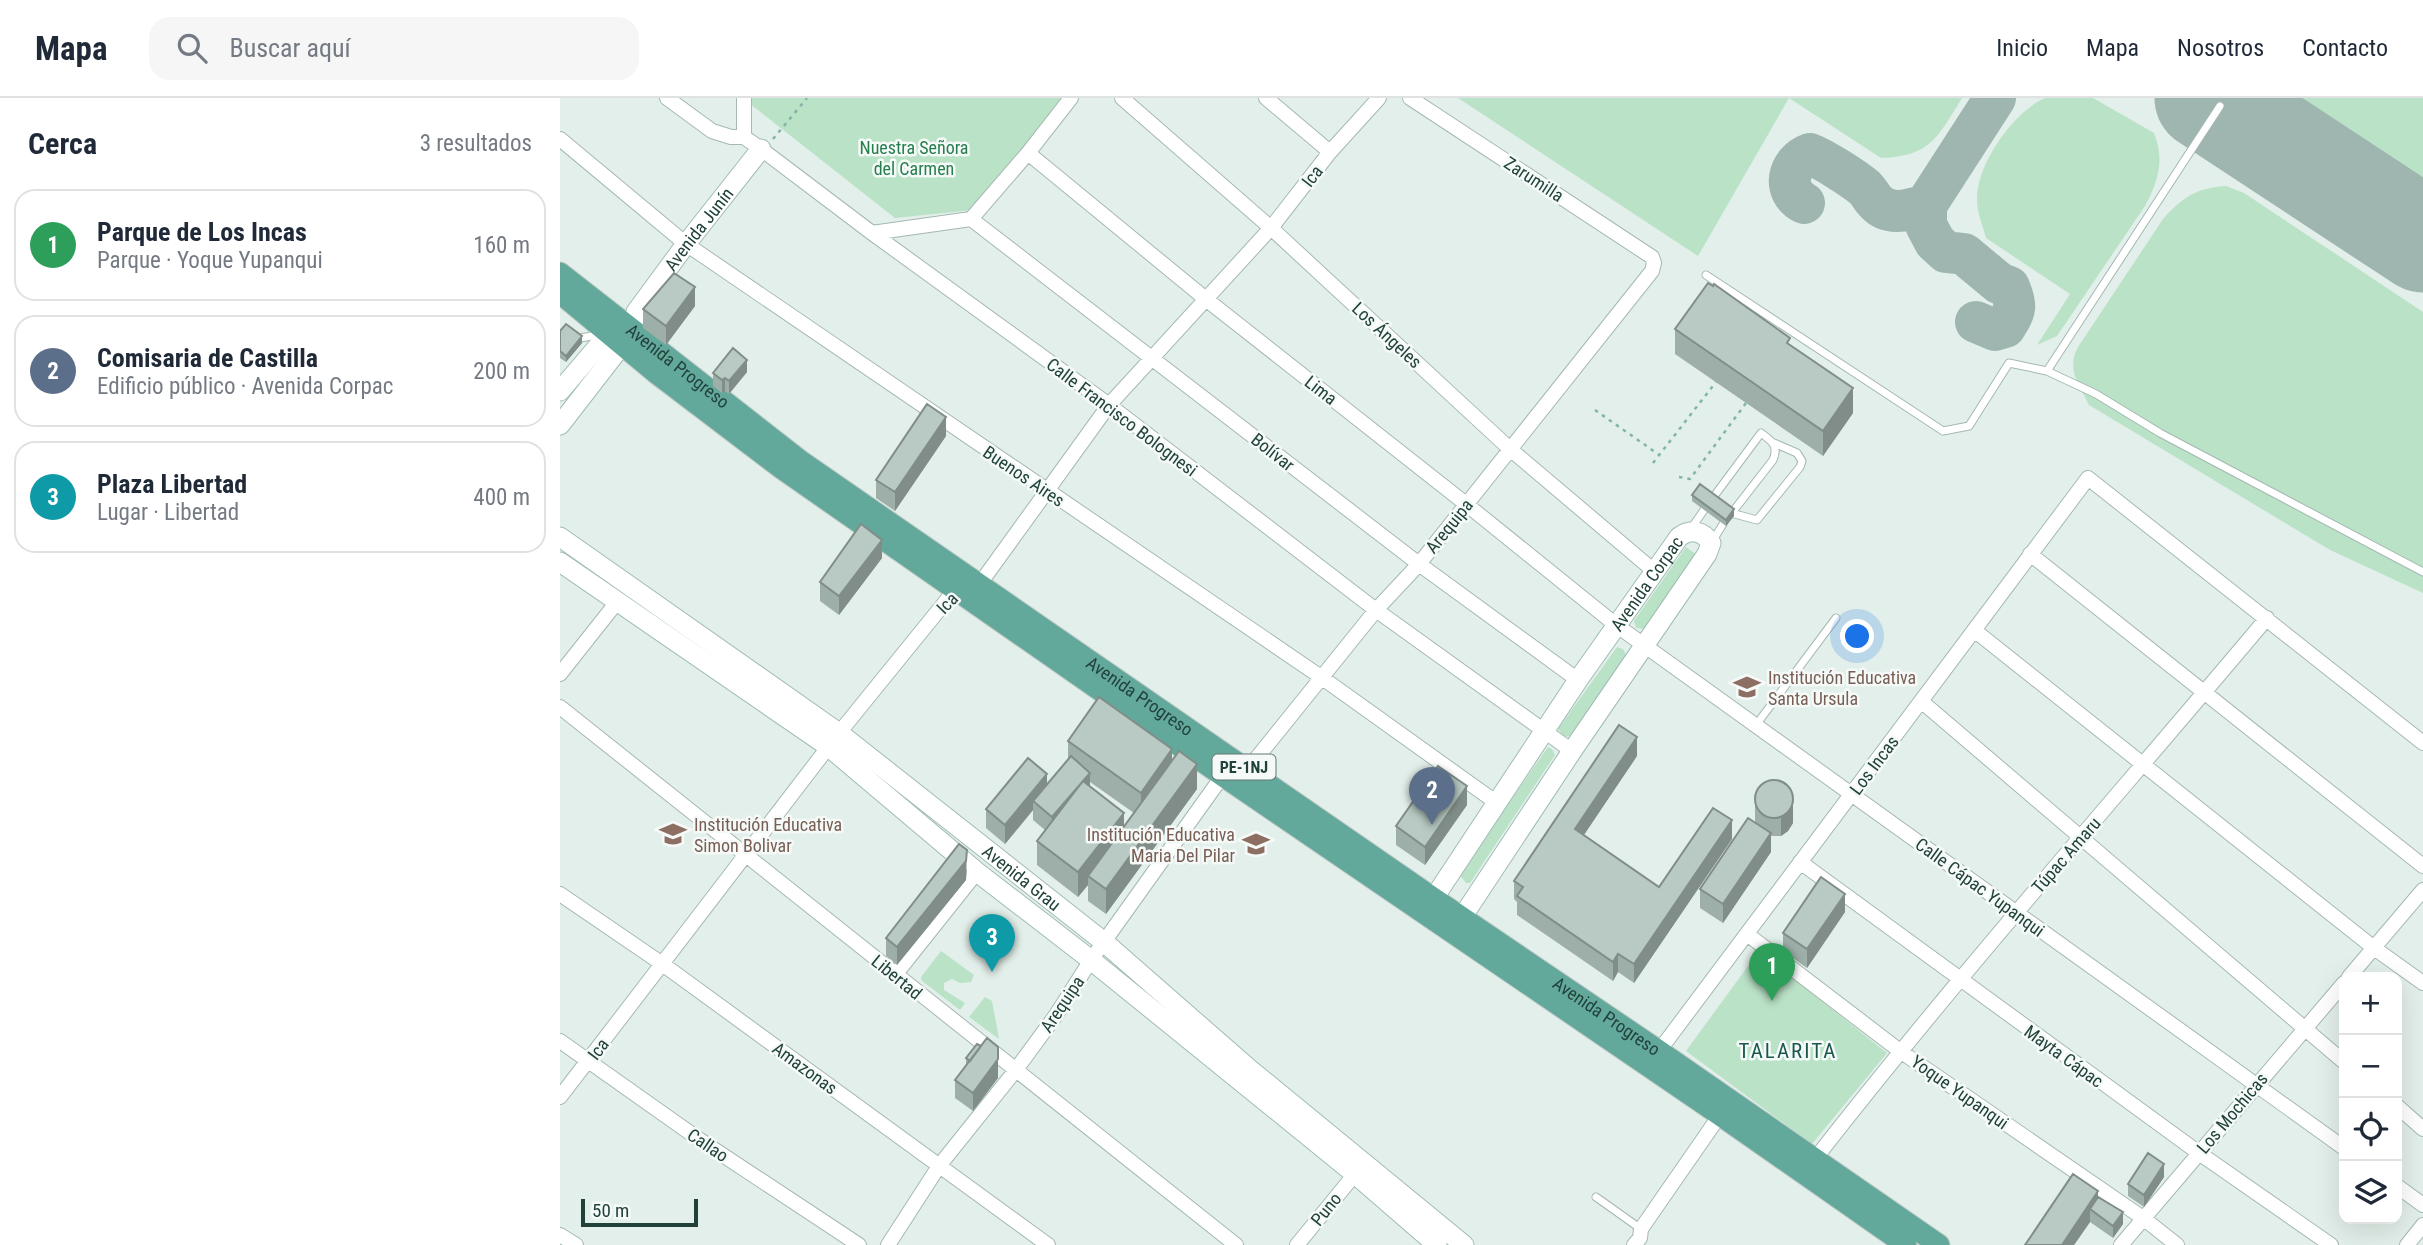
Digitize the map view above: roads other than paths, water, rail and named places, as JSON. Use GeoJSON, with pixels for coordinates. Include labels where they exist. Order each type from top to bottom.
{"type":"FeatureCollection","features":[{"type":"Feature","properties":{"kind":"main road","name":"Avenida Progreso"},"geometry":{"type":"LineString","coordinates":[[560,273],[781,468],[955,590],[1235,772]]}},
{"type":"Feature","properties":{"kind":"main road","name":"Avenida Progreso"},"geometry":{"type":"LineString","coordinates":[[560,293],[624,328],[802,462],[979,585],[1235,772],[1457,925],[1906,1245]]}},
{"type":"Feature","properties":{"kind":"main road","name":"Avenida Progreso"},"geometry":{"type":"LineString","coordinates":[[1457,925],[1660,1051],[1939,1245]]}},
{"type":"Feature","properties":{"kind":"street","name":"Calle Francisco Bolognesi"},"geometry":{"type":"LineString","coordinates":[[667,98],[712,131],[731,137],[744,137],[761,149],[1109,405],[1376,610],[1572,751]]}},
{"type":"Feature","properties":{"kind":"street"},"geometry":{"type":"LineString","coordinates":[[744,98],[744,137]]}},
{"type":"Feature","properties":{"kind":"street"},"geometry":{"type":"LineString","coordinates":[[872,233],[971,219],[1071,98]]}},
{"type":"Feature","properties":{"kind":"street","name":"Los Ángeles"},"geometry":{"type":"LineString","coordinates":[[1122,98],[1271,228],[1510,449],[1654,571]]}},
{"type":"Feature","properties":{"kind":"street"},"geometry":{"type":"LineString","coordinates":[[1266,98],[1331,152]]}},
{"type":"Feature","properties":{"kind":"street","name":"Ica"},"geometry":{"type":"LineString","coordinates":[[560,1097],[834,740],[955,590],[979,585],[1109,405],[1271,228],[1331,152],[1379,98]]}},
{"type":"Feature","properties":{"kind":"street","name":"Zarumilla"},"geometry":{"type":"LineString","coordinates":[[1410,98],[1651,257],[1654,263]]}},
{"type":"Feature","properties":{"kind":"street","name":"Buenos Aires"},"geometry":{"type":"LineString","coordinates":[[560,139],[686,244],[1321,677],[1497,803]]}},
{"type":"Feature","properties":{"kind":"street","name":"Avenida Junín"},"geometry":{"type":"LineString","coordinates":[[564,414],[686,244],[761,149]]}},
{"type":"Feature","properties":{"kind":"street","name":"Lima"},"geometry":{"type":"LineString","coordinates":[[1028,153],[1207,300],[1616,625]]}},
{"type":"Feature","properties":{"kind":"street","name":"Bolívar"},"geometry":{"type":"LineString","coordinates":[[971,219],[1419,564],[1578,680]]}},
{"type":"Feature","properties":{"kind":"street","name":"Arequipa"},"geometry":{"type":"LineString","coordinates":[[888,1245],[939,1166],[1015,1070],[1056,1015],[1091,960],[1235,772],[1419,564],[1652,271],[1654,263]]}},
{"type":"Feature","properties":{"kind":"street","name":"Avenida Junín"},"geometry":{"type":"LineString","coordinates":[[560,391],[624,328]]}},
{"type":"Feature","properties":{"kind":"street","name":"Los Incas"},"geometry":{"type":"LineString","coordinates":[[1660,1051],[2088,478],[2267,618]]}},
{"type":"Feature","properties":{"kind":"street","name":"Avenida Corpac"},"geometry":{"type":"LineString","coordinates":[[1429,906],[1578,680],[1654,571],[1679,537],[1689,531],[1702,533],[1711,543],[1707,555],[1572,751],[1457,925]]}},
{"type":"Feature","properties":{"kind":"street","name":"Avenida Grau"},"geometry":{"type":"LineString","coordinates":[[560,537],[1104,943],[1247,1067],[1464,1245]]}},
{"type":"Feature","properties":{"kind":"street"},"geometry":{"type":"LineString","coordinates":[[2030,554],[2423,866]]}},
{"type":"Feature","properties":{"kind":"street","name":"Avenida Grau"},"geometry":{"type":"LineString","coordinates":[[560,562],[617,602],[834,740],[978,872],[1355,1174],[1437,1245]]}},
{"type":"Feature","properties":{"kind":"street"},"geometry":{"type":"LineString","coordinates":[[560,674],[617,602]]}},
{"type":"Feature","properties":{"kind":"street"},"geometry":{"type":"LineString","coordinates":[[2267,618],[2423,743]]}},
{"type":"Feature","properties":{"kind":"street","name":"Túpac Amaru"},"geometry":{"type":"LineString","coordinates":[[1815,1159],[1959,980],[2267,618]]}},
{"type":"Feature","properties":{"kind":"street","name":"Calle Cápac Yupanqui"},"geometry":{"type":"LineString","coordinates":[[1616,625],[2339,1145]]}},
{"type":"Feature","properties":{"kind":"street"},"geometry":{"type":"LineString","coordinates":[[1974,630],[2374,948],[2423,983]]}},
{"type":"Feature","properties":{"kind":"street"},"geometry":{"type":"LineString","coordinates":[[1921,701],[2339,1058]]}},
{"type":"Feature","properties":{"kind":"street","name":"Libertad"},"geometry":{"type":"LineString","coordinates":[[560,707],[1236,1245]]}},
{"type":"Feature","properties":{"kind":"street","name":"Mayta Cápac"},"geometry":{"type":"LineString","coordinates":[[1800,862],[1959,980],[2331,1245]]}},
{"type":"Feature","properties":{"kind":"street"},"geometry":{"type":"LineString","coordinates":[[895,975],[978,872]]}},
{"type":"Feature","properties":{"kind":"street"},"geometry":{"type":"LineString","coordinates":[[2353,972],[2423,890]]}},
{"type":"Feature","properties":{"kind":"street","name":"Amazonas"},"geometry":{"type":"LineString","coordinates":[[560,894],[662,963],[1048,1245]]}},
{"type":"Feature","properties":{"kind":"street","name":"Yoque Yupanqui"},"geometry":{"type":"LineString","coordinates":[[1747,934],[1900,1051],[2143,1218],[2177,1245]]}},
{"type":"Feature","properties":{"kind":"street","name":"Los Mochicas"},"geometry":{"type":"LineString","coordinates":[[2122,1245],[2339,989]]}},
{"type":"Feature","properties":{"kind":"street","name":"Callao"},"geometry":{"type":"LineString","coordinates":[[560,1041],[700,1140],[859,1245]]}},
{"type":"Feature","properties":{"kind":"street"},"geometry":{"type":"LineString","coordinates":[[2402,1111],[2423,1129]]}},
{"type":"Feature","properties":{"kind":"street"},"geometry":{"type":"LineString","coordinates":[[1641,1239],[1720,1115]]}},
{"type":"Feature","properties":{"kind":"street","name":"Puno"},"geometry":{"type":"LineString","coordinates":[[1297,1245],[1355,1174]]}},
{"type":"Feature","properties":{"kind":"street"},"geometry":{"type":"LineString","coordinates":[[2402,1190],[2423,1205]]}},
{"type":"Feature","properties":{"kind":"street"},"geometry":{"type":"LineString","coordinates":[[2407,1245],[2423,1225]]}},
{"type":"Feature","properties":{"kind":"street"},"geometry":{"type":"LineString","coordinates":[[560,1235],[576,1245]]}},
{"type":"Feature","properties":{"kind":"lane"},"geometry":{"type":"LineString","coordinates":[[2047,371],[2220,106]]}},
{"type":"Feature","properties":{"kind":"lane"},"geometry":{"type":"LineString","coordinates":[[1706,275],[1943,431],[1969,426],[2008,363],[2047,371],[2096,394],[2160,433],[2423,572]]}},
{"type":"Feature","properties":{"kind":"lane"},"geometry":{"type":"LineString","coordinates":[[573,346],[580,338],[624,328]]}},
{"type":"Feature","properties":{"kind":"lane"},"geometry":{"type":"LineString","coordinates":[[1712,499],[1761,432],[1773,443],[1797,453],[1802,461],[1757,520],[1731,513],[1773,460],[1777,451],[1773,443]]}},
{"type":"Feature","properties":{"kind":"lane"},"geometry":{"type":"LineString","coordinates":[[1689,531],[1704,510]]}},
{"type":"Feature","properties":{"kind":"lane"},"geometry":{"type":"LineString","coordinates":[[1711,543],[1723,524]]}},
{"type":"Feature","properties":{"kind":"lane"},"geometry":{"type":"LineString","coordinates":[[1756,725],[1836,618]]}},
{"type":"Feature","properties":{"kind":"lane"},"geometry":{"type":"LineString","coordinates":[[1596,1197],[1641,1239]]}},
{"type":"Feature","properties":{"kind":"place","name":"Institución Educativa Santa Ursula"},"geometry":{"type":"Point","coordinates":[1747,687]}},
{"type":"Feature","properties":{"kind":"place","name":"Comisaria de Castilla"},"geometry":{"type":"Point","coordinates":[1432,825]}},
{"type":"Feature","properties":{"kind":"place","name":"Institución Educativa Simon Bolivar"},"geometry":{"type":"Point","coordinates":[673,834]}},
{"type":"Feature","properties":{"kind":"place","name":"Institución Educativa Maria Del Pilar"},"geometry":{"type":"Point","coordinates":[1256,844]}},
{"type":"Feature","properties":{"kind":"place","name":"Plaza Libertad"},"geometry":{"type":"Point","coordinates":[992,972]}},
{"type":"Feature","properties":{"kind":"place","name":"Parque de Los Incas"},"geometry":{"type":"Point","coordinates":[1772,1001]}},
{"type":"Feature","properties":{"kind":"district","name":"TALARITA"},"geometry":{"type":"Point","coordinates":[1788,1051]}},
{"type":"Feature","properties":{"kind":"park label","name":"Nuestra Señora del Carmen"},"geometry":{"type":"Point","coordinates":[914,157]}}]}
